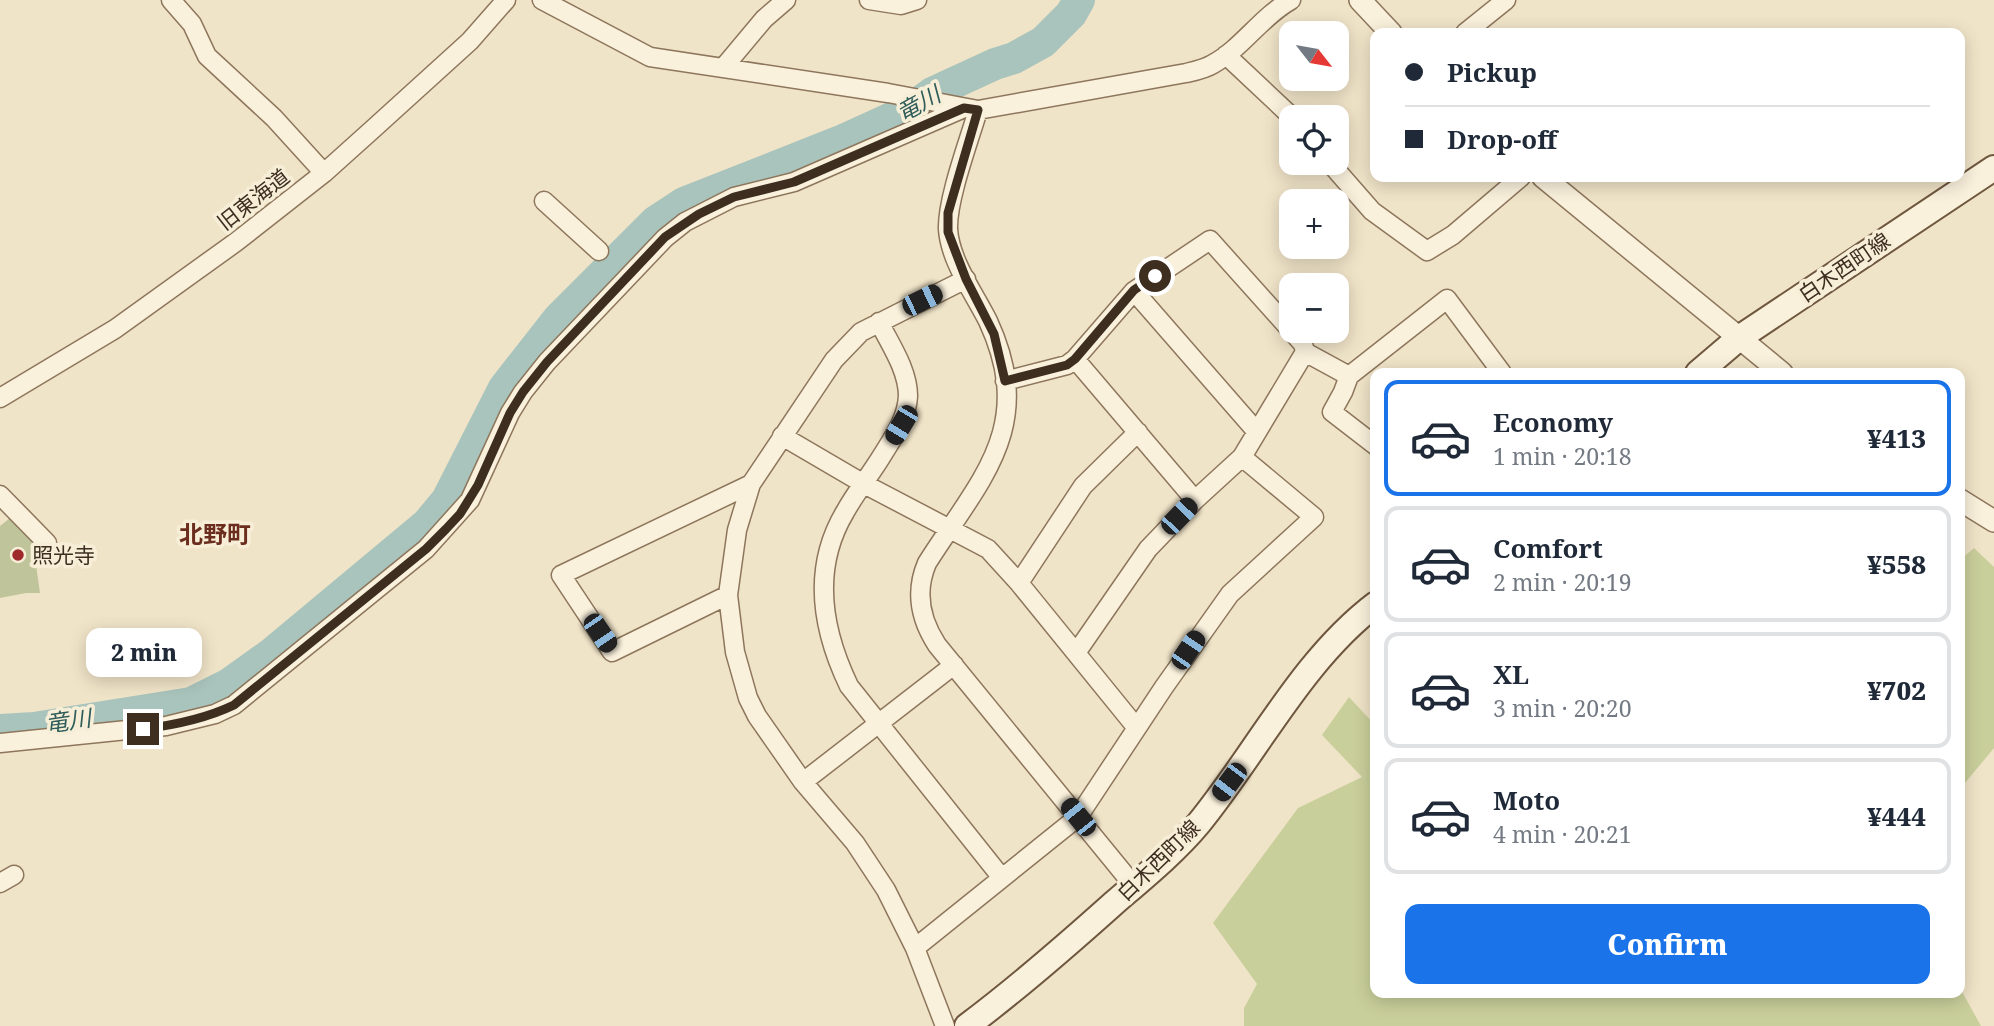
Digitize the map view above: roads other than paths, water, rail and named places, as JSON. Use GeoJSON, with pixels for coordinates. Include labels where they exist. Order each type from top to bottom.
{"type":"FeatureCollection","features":[{"type":"Feature","properties":{"kind":"main road","name":"白木西町線"},"geometry":{"type":"LineString","coordinates":[[1704,368],[1739,338],[1994,168]]}},
{"type":"Feature","properties":{"kind":"main road","name":"白木西町線"},"geometry":{"type":"LineString","coordinates":[[967,1026],[1048,961],[1171,853],[1199,823],[1319,660],[1370,609]]}},
{"type":"Feature","properties":{"kind":"street"},"geometry":{"type":"LineString","coordinates":[[171,0],[192,24],[207,56],[274,118],[324,173]]}},
{"type":"Feature","properties":{"kind":"street","name":"旧東海道"},"geometry":{"type":"LineString","coordinates":[[0,398],[125,322],[236,242],[324,173],[470,41],[506,0]]}},
{"type":"Feature","properties":{"kind":"street"},"geometry":{"type":"LineString","coordinates":[[542,0],[650,57],[888,93],[963,108]]}},
{"type":"Feature","properties":{"kind":"street"},"geometry":{"type":"LineString","coordinates":[[723,68],[764,19],[786,0]]}},
{"type":"Feature","properties":{"kind":"street"},"geometry":{"type":"LineString","coordinates":[[869,0],[901,5],[917,0]]}},
{"type":"Feature","properties":{"kind":"street"},"geometry":{"type":"LineString","coordinates":[[0,743],[166,726],[215,714],[234,705],[426,549],[446,529],[460,514],[478,485],[510,413],[547,362],[665,237],[712,206],[734,197],[794,182],[963,108],[1186,73],[1211,66],[1268,15],[1291,0]]}},
{"type":"Feature","properties":{"kind":"street"},"geometry":{"type":"LineString","coordinates":[[1360,0],[1386,28]]}},
{"type":"Feature","properties":{"kind":"street"},"geometry":{"type":"LineString","coordinates":[[1471,28],[1506,0]]}},
{"type":"Feature","properties":{"kind":"street"},"geometry":{"type":"LineString","coordinates":[[1226,55],[1279,105]]}},
{"type":"Feature","properties":{"kind":"street"},"geometry":{"type":"LineString","coordinates":[[963,108],[948,213],[948,232],[966,279],[994,334],[1005,381],[1008,412],[998,449],[986,472],[948,529],[921,577],[919,592],[926,626],[954,665],[1134,886]]}},
{"type":"Feature","properties":{"kind":"street"},"geometry":{"type":"LineString","coordinates":[[1340,175],[1372,211],[1427,251],[1453,234],[1515,182]]}},
{"type":"Feature","properties":{"kind":"street"},"geometry":{"type":"LineString","coordinates":[[1549,182],[1776,368]]}},
{"type":"Feature","properties":{"kind":"street"},"geometry":{"type":"LineString","coordinates":[[544,201],[599,251]]}},
{"type":"Feature","properties":{"kind":"street"},"geometry":{"type":"LineString","coordinates":[[1005,381],[1067,365],[1134,290],[1210,240],[1303,344],[1305,352],[1242,457],[1195,500],[1148,549],[1076,653]]}},
{"type":"Feature","properties":{"kind":"street"},"geometry":{"type":"LineString","coordinates":[[945,1026],[915,948],[886,890],[855,843],[803,782],[772,740],[748,698],[735,652],[729,595],[737,530],[751,484],[834,360],[861,332],[966,279]]}},
{"type":"Feature","properties":{"kind":"street"},"geometry":{"type":"LineString","coordinates":[[1134,290],[1256,432]]}},
{"type":"Feature","properties":{"kind":"street"},"geometry":{"type":"LineString","coordinates":[[1370,441],[1332,412],[1349,376],[1447,299],[1498,368]]}},
{"type":"Feature","properties":{"kind":"street"},"geometry":{"type":"LineString","coordinates":[[879,322],[900,365],[908,396],[901,425],[843,514],[834,534],[823,589],[826,625],[837,661],[849,686],[1002,878]]}},
{"type":"Feature","properties":{"kind":"street"},"geometry":{"type":"LineString","coordinates":[[1305,352],[1349,376]]}},
{"type":"Feature","properties":{"kind":"street"},"geometry":{"type":"LineString","coordinates":[[1075,359],[1195,500]]}},
{"type":"Feature","properties":{"kind":"street"},"geometry":{"type":"LineString","coordinates":[[1018,583],[1083,486],[1138,432]]}},
{"type":"Feature","properties":{"kind":"street"},"geometry":{"type":"LineString","coordinates":[[782,436],[864,484],[988,549],[1136,727]]}},
{"type":"Feature","properties":{"kind":"street"},"geometry":{"type":"LineString","coordinates":[[915,948],[1078,817],[1136,727],[1230,594],[1314,517],[1242,457]]}},
{"type":"Feature","properties":{"kind":"street"},"geometry":{"type":"LineString","coordinates":[[729,595],[612,652],[561,575],[751,484]]}},
{"type":"Feature","properties":{"kind":"street"},"geometry":{"type":"LineString","coordinates":[[0,495],[47,543]]}},
{"type":"Feature","properties":{"kind":"street"},"geometry":{"type":"LineString","coordinates":[[1965,503],[1994,520]]}},
{"type":"Feature","properties":{"kind":"street"},"geometry":{"type":"LineString","coordinates":[[803,782],[954,665]]}},
{"type":"Feature","properties":{"kind":"waterway","name":"竜川"},"geometry":{"type":"LineString","coordinates":[[0,730],[34,728],[191,703],[229,684],[271,654],[427,524],[447,500],[504,388],[558,319],[655,222],[684,203],[841,141],[909,110],[932,93],[1014,58],[1043,42],[1071,14],[1079,0]]}},
{"type":"Feature","properties":{"kind":"place","name":"照光寺"},"geometry":{"type":"Point","coordinates":[18,555]}},
{"type":"Feature","properties":{"kind":"district","name":"北野町"},"geometry":{"type":"Point","coordinates":[215,533]}}]}
